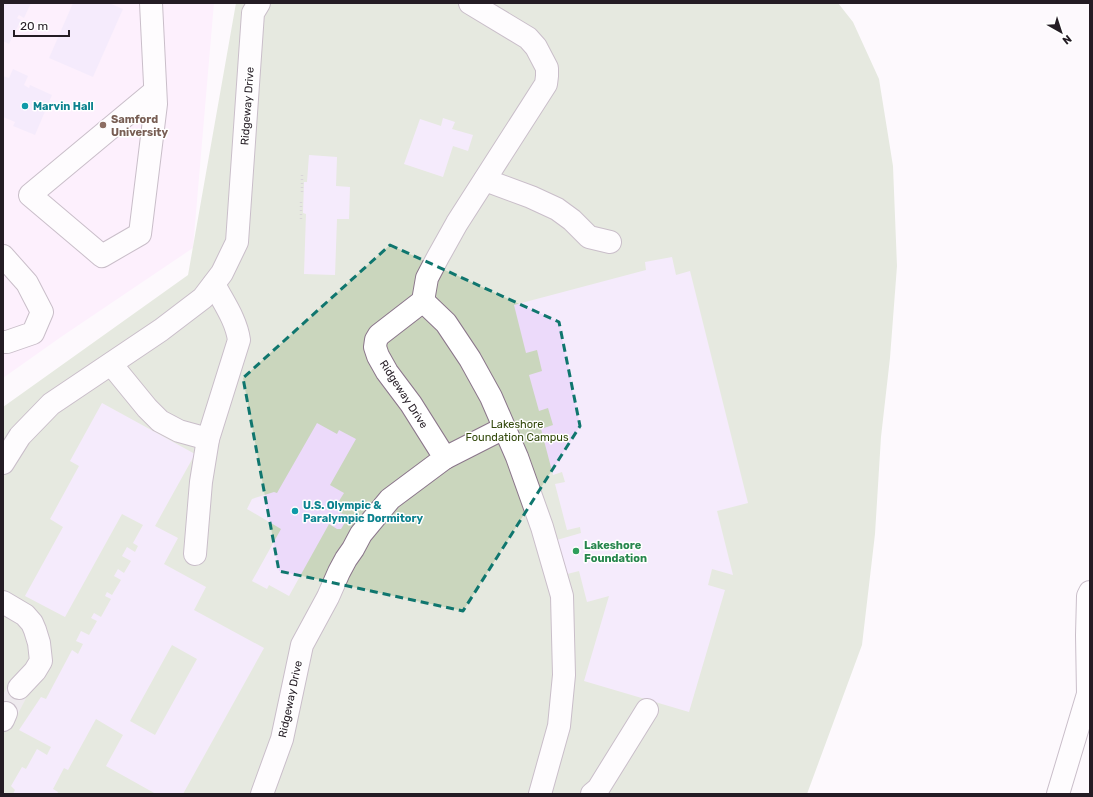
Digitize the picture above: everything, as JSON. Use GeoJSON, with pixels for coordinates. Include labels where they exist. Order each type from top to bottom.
{"type":"FeatureCollection","features":[{"type":"Feature","properties":{"kind":"street"},"geometry":{"type":"LineString","coordinates":[[151,3],[156,104],[140,234],[102,256],[30,195],[155,90]]}},
{"type":"Feature","properties":{"kind":"street","name":"Ridgeway Drive"},"geometry":{"type":"LineString","coordinates":[[3,463],[20,436],[51,404],[161,330],[203,298],[222,273],[237,242],[253,13],[259,3]]}},
{"type":"Feature","properties":{"kind":"street"},"geometry":{"type":"LineString","coordinates":[[470,3],[528,38],[536,47],[547,68],[548,76],[546,84],[457,223],[427,278],[423,301],[446,323],[470,359],[490,397],[517,457],[542,527],[562,596],[564,675],[559,726],[540,794]]}},
{"type":"Feature","properties":{"kind":"street"},"geometry":{"type":"LineString","coordinates":[[485,180],[557,209],[572,220],[589,237],[610,242]]}},
{"type":"Feature","properties":{"kind":"street"},"geometry":{"type":"LineString","coordinates":[[3,256],[27,283],[42,312],[33,333],[3,342]]}},
{"type":"Feature","properties":{"kind":"street"},"geometry":{"type":"LineString","coordinates":[[195,554],[201,482],[208,439],[238,340],[237,330],[233,319],[214,284]]}},
{"type":"Feature","properties":{"kind":"street","name":"Ridgeway Drive"},"geometry":{"type":"LineString","coordinates":[[262,794],[282,739],[302,646],[346,559],[361,534],[390,499],[445,458],[411,404],[387,372],[375,347],[376,340],[379,335],[423,301]]}},
{"type":"Feature","properties":{"kind":"street"},"geometry":{"type":"LineString","coordinates":[[111,364],[147,408],[160,421],[179,431],[208,439]]}},
{"type":"Feature","properties":{"kind":"street"},"geometry":{"type":"LineString","coordinates":[[445,458],[504,428]]}},
{"type":"Feature","properties":{"kind":"street"},"geometry":{"type":"LineString","coordinates":[[1058,794],[1088,694],[1087,635],[1088,596],[1090,592]]}},
{"type":"Feature","properties":{"kind":"street"},"geometry":{"type":"LineString","coordinates":[[3,602],[25,614],[32,623],[39,643],[40,661],[35,671],[19,688]]}},
{"type":"Feature","properties":{"kind":"street"},"geometry":{"type":"LineString","coordinates":[[592,794],[598,789],[647,710]]}},
{"type":"Feature","properties":{"kind":"path"},"geometry":{"type":"LineString","coordinates":[[302,174],[302,192]]}},
{"type":"Feature","properties":{"kind":"path"},"geometry":{"type":"LineString","coordinates":[[301,200],[301,219]]}},
{"type":"Feature","properties":{"kind":"highlighted area"},"geometry":{"type":"Polygon","coordinates":[[[390,245],[559,322],[580,426],[463,611],[279,571],[243,378],[390,245]]]}},
{"type":"Feature","properties":{"kind":"shaded area","name":"Samford University"},"geometry":{"type":"Polygon","coordinates":[[[3,3],[214,3],[193,248],[3,378],[3,3]]]}},
{"type":"Feature","properties":{"kind":"green space","name":"Lakeshore Foundation Campus"},"geometry":{"type":"Polygon","coordinates":[[[236,3],[838,3],[853,22],[879,79],[893,166],[897,266],[890,358],[881,437],[875,534],[862,645],[807,794],[3,794],[3,407],[188,275],[236,3]]]}},
{"type":"Feature","properties":{"kind":"building"},"geometry":{"type":"Polygon","coordinates":[[[3,3],[31,3],[24,18],[19,15],[17,18],[21,20],[9,44],[3,41],[3,3]]]}},
{"type":"Feature","properties":{"kind":"building"},"geometry":{"type":"Polygon","coordinates":[[[73,3],[109,3],[123,9],[93,77],[49,58],[73,3]]]}},
{"type":"Feature","properties":{"kind":"building","name":"Marvin Hall"},"geometry":{"type":"Polygon","coordinates":[[[13,69],[28,76],[24,85],[29,88],[30,85],[52,95],[35,135],[13,126],[15,122],[3,117],[3,76],[9,78],[13,69]]]}},
{"type":"Feature","properties":{"kind":"building"},"geometry":{"type":"Polygon","coordinates":[[[443,118],[455,122],[452,129],[473,135],[468,151],[453,146],[443,177],[404,164],[420,119],[441,126],[443,118]]]}},
{"type":"Feature","properties":{"kind":"building"},"geometry":{"type":"Polygon","coordinates":[[[309,155],[337,157],[336,186],[350,187],[349,219],[337,219],[335,275],[304,274],[306,214],[303,213],[304,182],[307,182],[309,155]]]}},
{"type":"Feature","properties":{"kind":"building"},"geometry":{"type":"Polygon","coordinates":[[[672,257],[676,275],[690,271],[748,503],[717,511],[733,575],[712,569],[708,585],[725,590],[689,712],[584,681],[609,596],[587,602],[579,571],[559,576],[550,542],[581,533],[580,527],[567,530],[555,484],[565,482],[562,472],[553,475],[541,429],[553,425],[548,408],[539,411],[529,375],[542,371],[537,350],[526,353],[514,305],[646,270],[645,262],[672,257]]]}},
{"type":"Feature","properties":{"kind":"building"},"geometry":{"type":"Polygon","coordinates":[[[102,403],[195,454],[155,526],[178,538],[164,564],[206,587],[194,610],[264,648],[183,794],[156,794],[106,766],[123,735],[96,719],[68,770],[64,768],[53,789],[58,792],[57,794],[13,794],[15,790],[11,786],[22,767],[26,769],[37,749],[47,755],[51,747],[19,730],[41,697],[46,699],[72,650],[78,654],[83,644],[76,641],[81,631],[89,635],[97,621],[91,618],[94,613],[101,617],[111,599],[105,596],[107,592],[112,595],[121,580],[114,576],[118,569],[124,573],[131,561],[122,556],[127,547],[135,552],[138,546],[133,543],[143,525],[122,514],[65,617],[25,596],[63,527],[50,519],[79,466],[70,461],[102,403]],[[172,645],[130,721],[155,735],[197,659],[172,645]]]}},
{"type":"Feature","properties":{"kind":"building","name":"U.S. Olympic & Paralympic Dormitory"},"geometry":{"type":"Polygon","coordinates":[[[317,423],[337,434],[339,430],[356,439],[330,485],[344,493],[339,501],[340,513],[349,516],[341,529],[337,529],[329,524],[289,596],[269,585],[267,589],[252,581],[281,529],[247,509],[252,499],[274,492],[277,493],[317,423]]]}},
{"type":"Feature","properties":{"kind":"tunnel"},"geometry":{"type":"LineString","coordinates":[[6,713],[19,688]]}},
{"type":"Feature","properties":{"kind":"place","name":"Marvin Hall"},"geometry":{"type":"Point","coordinates":[25,106]}},
{"type":"Feature","properties":{"kind":"place","name":"Samford University"},"geometry":{"type":"Point","coordinates":[103,125]}},
{"type":"Feature","properties":{"kind":"place","name":"U.S. Olympic & Paralympic Dormitory"},"geometry":{"type":"Point","coordinates":[295,511]}},
{"type":"Feature","properties":{"kind":"place","name":"Lakeshore Foundation"},"geometry":{"type":"Point","coordinates":[576,551]}}]}
